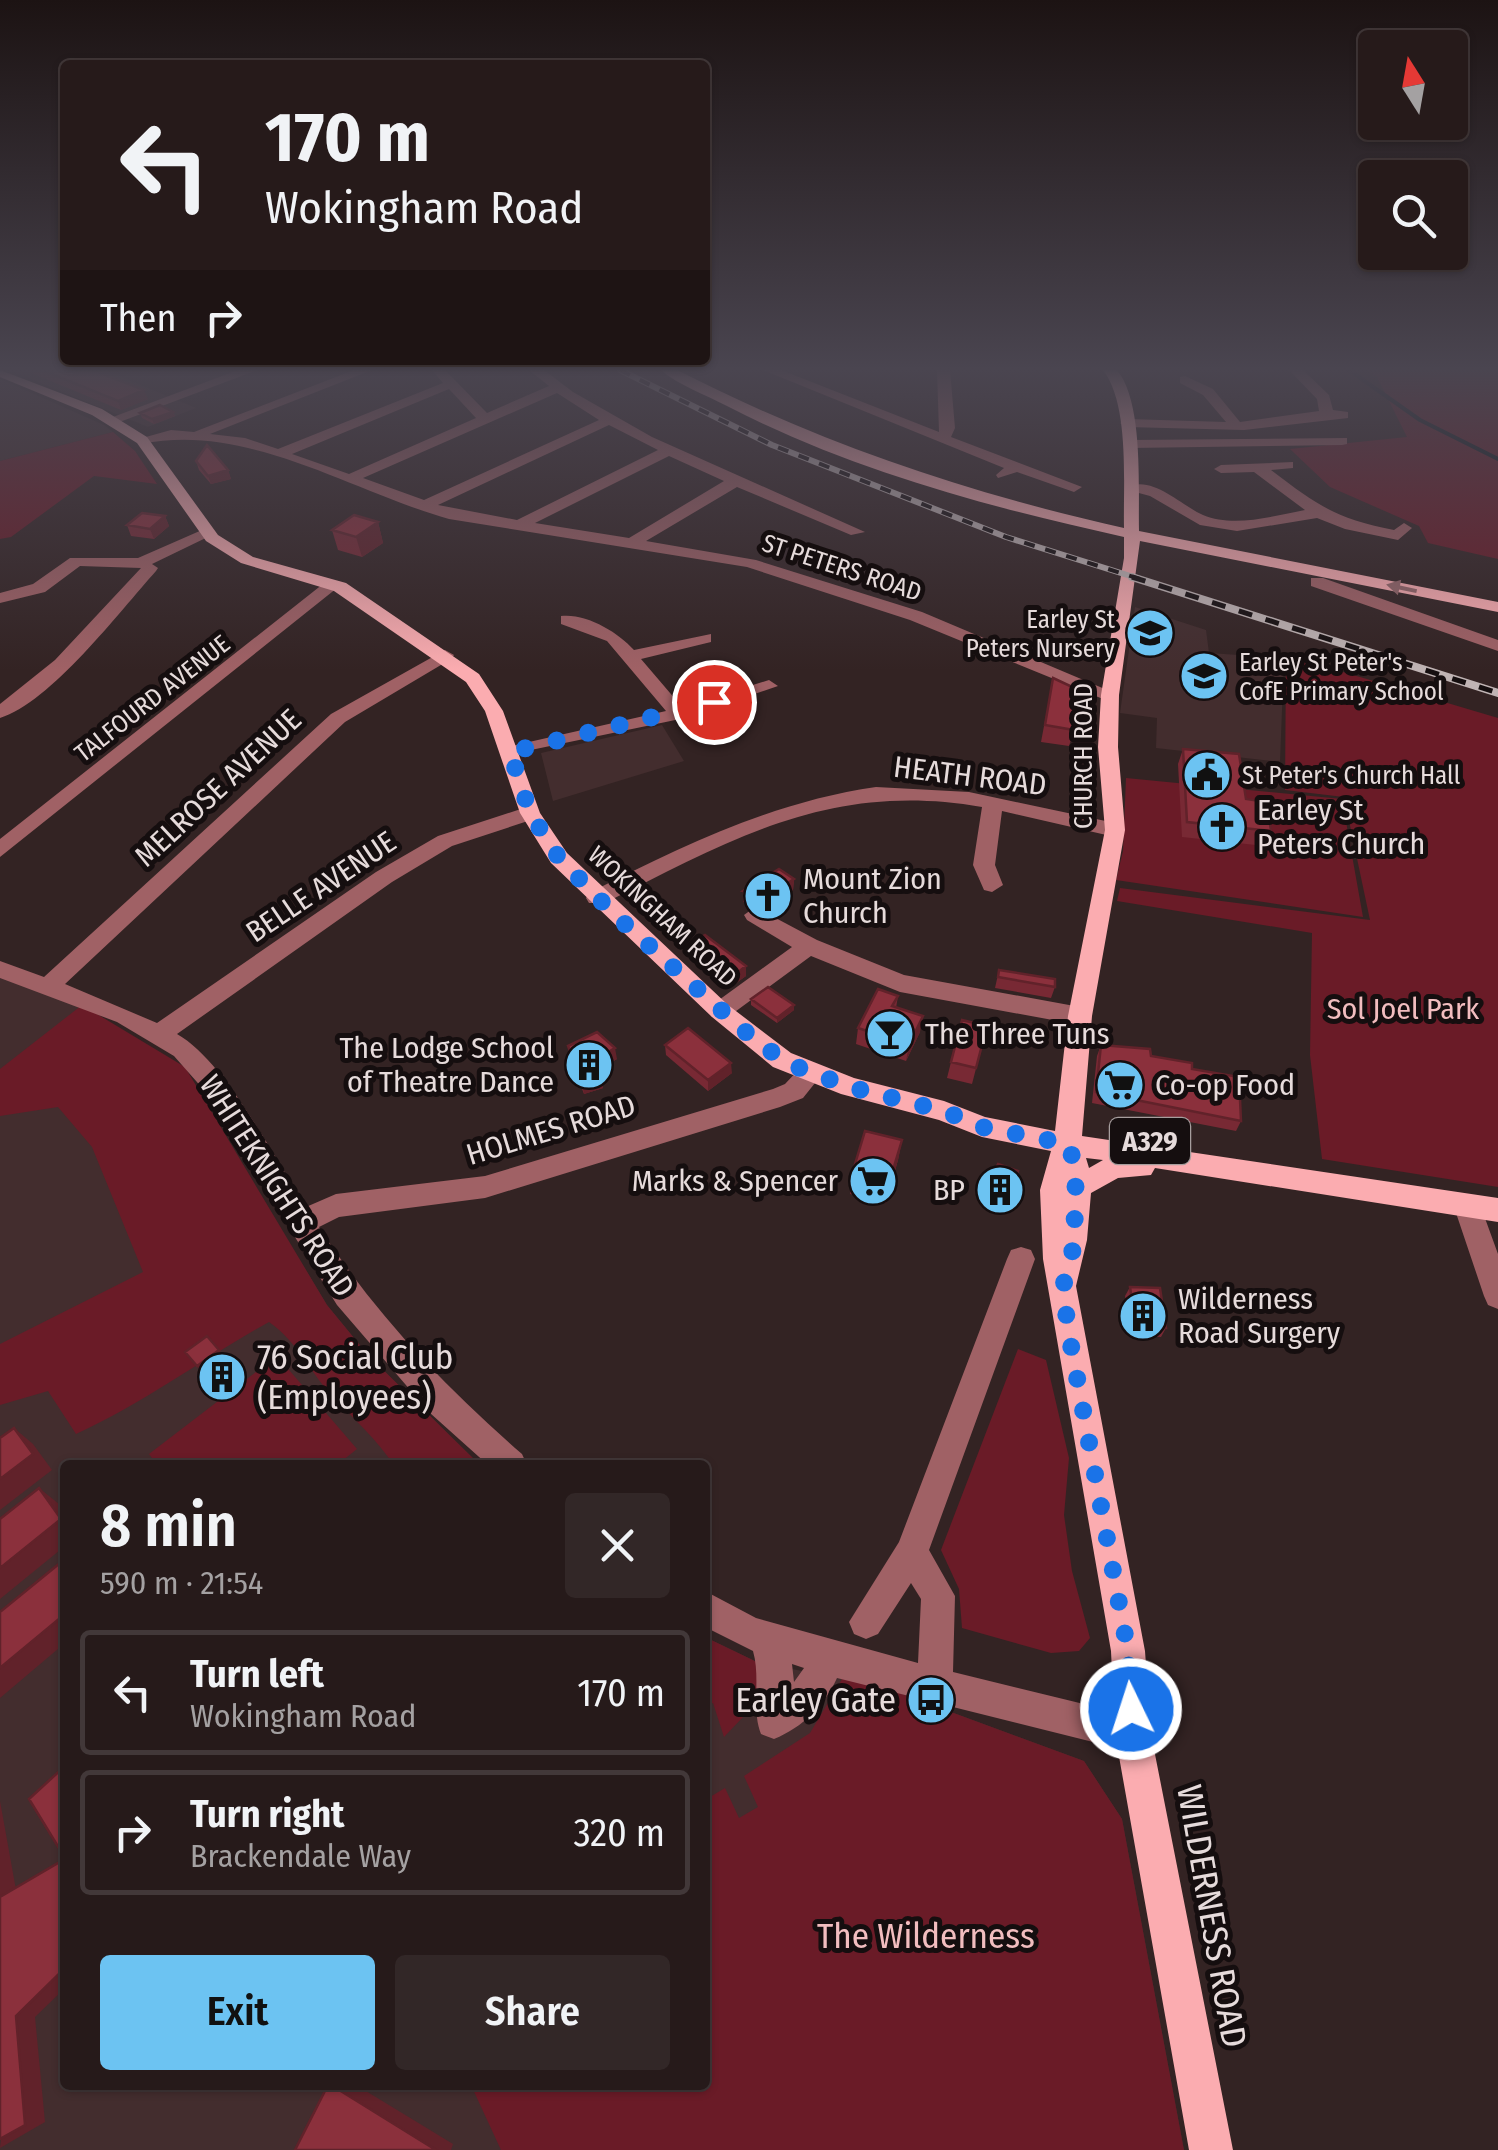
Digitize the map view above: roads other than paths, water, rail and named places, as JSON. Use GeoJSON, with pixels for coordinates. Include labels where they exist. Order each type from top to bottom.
{"type":"FeatureCollection","features":[{"type":"Feature","properties":{"kind":"main road","name":"WOKINGHAM ROAD"},"geometry":{"type":"LineString","coordinates":[[164,470],[208,533],[247,560],[326,590],[444,655],[484,691],[530,813],[559,858],[720,1011],[782,1060],[811,1073],[944,1111],[982,1127],[1068,1136],[1498,1210]]}},
{"type":"Feature","properties":{"kind":"main road"},"geometry":{"type":"LineString","coordinates":[[906,470],[965,490],[1156,537],[1498,607]]}},
{"type":"Feature","properties":{"kind":"main road"},"geometry":{"type":"LineString","coordinates":[[974,470],[1076,495]]}},
{"type":"Feature","properties":{"kind":"main road","name":"CHURCH ROAD"},"geometry":{"type":"LineString","coordinates":[[1068,1136],[1080,1016],[1115,830],[1108,747],[1110,695],[1139,513],[1131,470]]}},
{"type":"Feature","properties":{"kind":"main road"},"geometry":{"type":"LineString","coordinates":[[1110,510],[1139,513]]}},
{"type":"Feature","properties":{"kind":"main road"},"geometry":{"type":"LineString","coordinates":[[1162,522],[1251,540]]}},
{"type":"Feature","properties":{"kind":"main road"},"geometry":{"type":"LineString","coordinates":[[1269,544],[1498,590]]}},
{"type":"Feature","properties":{"kind":"main road","name":"WILDERNESS ROAD"},"geometry":{"type":"LineString","coordinates":[[1064,1283],[1074,1245],[1076,1168],[1068,1136]]}},
{"type":"Feature","properties":{"kind":"main road","name":"WILDERNESS ROAD"},"geometry":{"type":"LineString","coordinates":[[1068,1136],[1054,1178],[1051,1228],[1128,1651],[1133,1734],[1210,2150]]}},
{"type":"Feature","properties":{"kind":"main road"},"geometry":{"type":"LineString","coordinates":[[1075,1189],[1114,1167],[1211,1175],[1230,1166]]}},
{"type":"Feature","properties":{"kind":"street","name":"ST PETERS ROAD"},"geometry":{"type":"LineString","coordinates":[[328,470],[420,507],[750,563],[869,600],[1110,695]]}},
{"type":"Feature","properties":{"kind":"street"},"geometry":{"type":"LineString","coordinates":[[349,479],[368,470]]}},
{"type":"Feature","properties":{"kind":"street"},"geometry":{"type":"LineString","coordinates":[[420,507],[500,470]]}},
{"type":"Feature","properties":{"kind":"street"},"geometry":{"type":"LineString","coordinates":[[518,526],[629,470]]}},
{"type":"Feature","properties":{"kind":"street"},"geometry":{"type":"LineString","coordinates":[[717,470],[856,532]]}},
{"type":"Feature","properties":{"kind":"street"},"geometry":{"type":"LineString","coordinates":[[1006,470],[1076,495]]}},
{"type":"Feature","properties":{"kind":"street"},"geometry":{"type":"LineString","coordinates":[[1261,470],[1318,513],[1352,526],[1401,531],[1418,539]]}},
{"type":"Feature","properties":{"kind":"street"},"geometry":{"type":"LineString","coordinates":[[634,542],[738,480]]}},
{"type":"Feature","properties":{"kind":"street"},"geometry":{"type":"LineString","coordinates":[[1132,488],[1154,492],[1200,520],[1237,526],[1318,513]]}},
{"type":"Feature","properties":{"kind":"street"},"geometry":{"type":"LineString","coordinates":[[0,712],[30,693],[66,660],[156,562],[178,544],[208,533]]}},
{"type":"Feature","properties":{"kind":"street"},"geometry":{"type":"LineString","coordinates":[[0,598],[38,588],[76,561],[156,562]]}},
{"type":"Feature","properties":{"kind":"street"},"geometry":{"type":"LineString","coordinates":[[1317,582],[1498,646]]}},
{"type":"Feature","properties":{"kind":"street"},"geometry":{"type":"LineString","coordinates":[[109,586],[131,588]]}},
{"type":"Feature","properties":{"kind":"street","name":"TALFOURD AVENUE"},"geometry":{"type":"LineString","coordinates":[[0,850],[326,590]]}},
{"type":"Feature","properties":{"kind":"street"},"geometry":{"type":"LineString","coordinates":[[1437,624],[1455,609]]}},
{"type":"Feature","properties":{"kind":"street"},"geometry":{"type":"LineString","coordinates":[[583,621],[612,637],[632,656],[678,714]]}},
{"type":"Feature","properties":{"kind":"street"},"geometry":{"type":"LineString","coordinates":[[632,656],[705,638]]}},
{"type":"Feature","properties":{"kind":"street","name":"MELROSE AVENUE"},"geometry":{"type":"LineString","coordinates":[[48,986],[338,718],[444,655]]}},
{"type":"Feature","properties":{"kind":"street"},"geometry":{"type":"LineString","coordinates":[[510,752],[678,714],[754,685]]}},
{"type":"Feature","properties":{"kind":"street","name":"HEATH ROAD"},"geometry":{"type":"LineString","coordinates":[[597,898],[730,831],[778,813],[878,794],[920,793],[993,804],[1115,830]]}},
{"type":"Feature","properties":{"kind":"street"},"geometry":{"type":"LineString","coordinates":[[992,885],[984,864],[993,804]]}},
{"type":"Feature","properties":{"kind":"street","name":"BELLE AVENUE"},"geometry":{"type":"LineString","coordinates":[[158,1035],[384,877],[445,841],[530,813]]}},
{"type":"Feature","properties":{"kind":"street"},"geometry":{"type":"LineString","coordinates":[[755,915],[809,946],[900,983],[1080,1016]]}},
{"type":"Feature","properties":{"kind":"street"},"geometry":{"type":"LineString","coordinates":[[720,1011],[809,946]]}},
{"type":"Feature","properties":{"kind":"street","name":"WHITEKNIGHTS ROAD"},"geometry":{"type":"LineString","coordinates":[[0,968],[183,1049],[212,1082],[347,1296],[441,1403],[505,1460]]}},
{"type":"Feature","properties":{"kind":"street","name":"HOLMES ROAD"},"geometry":{"type":"LineString","coordinates":[[301,1222],[336,1206],[485,1187],[780,1097],[794,1091],[811,1073]]}},
{"type":"Feature","properties":{"kind":"street"},"geometry":{"type":"LineString","coordinates":[[1468,1206],[1498,1296]]}},
{"type":"Feature","properties":{"kind":"street"},"geometry":{"type":"LineString","coordinates":[[866,1622],[912,1552],[1020,1258]]}},
{"type":"Feature","properties":{"kind":"street"},"geometry":{"type":"LineString","coordinates":[[912,1552],[938,1596],[935,1684]]}},
{"type":"Feature","properties":{"kind":"street"},"geometry":{"type":"LineString","coordinates":[[710,1611],[766,1639],[827,1658],[1133,1734]]}},
{"type":"Feature","properties":{"kind":"street"},"geometry":{"type":"LineString","coordinates":[[766,1639],[777,1673],[774,1721],[803,1701],[821,1676],[827,1658]]}},
{"type":"Feature","properties":{"kind":"railway"},"geometry":{"type":"LineString","coordinates":[[836,470],[1006,537],[1140,579]]}},
{"type":"Feature","properties":{"kind":"railway"},"geometry":{"type":"LineString","coordinates":[[1132,577],[1498,693]]}},
{"type":"Feature","properties":{"kind":"place","name":"Earley St Peters Nursery"},"geometry":{"type":"Point","coordinates":[1150,633]}},
{"type":"Feature","properties":{"kind":"place","name":"Earley St Peter's CofE Primary School"},"geometry":{"type":"Point","coordinates":[1204,676]}},
{"type":"Feature","properties":{"kind":"place","name":"St Peter's Church Hall"},"geometry":{"type":"Point","coordinates":[1207,775]}},
{"type":"Feature","properties":{"kind":"place","name":"Earley St Peters Church"},"geometry":{"type":"Point","coordinates":[1222,827]}},
{"type":"Feature","properties":{"kind":"place","name":"Mount Zion Church"},"geometry":{"type":"Point","coordinates":[768,896]}},
{"type":"Feature","properties":{"kind":"place","name":"The Three Tuns"},"geometry":{"type":"Point","coordinates":[890,1034]}},
{"type":"Feature","properties":{"kind":"place","name":"The Lodge School of Theatre Dance"},"geometry":{"type":"Point","coordinates":[589,1065]}},
{"type":"Feature","properties":{"kind":"place","name":"Co-op Food"},"geometry":{"type":"Point","coordinates":[1120,1085]}},
{"type":"Feature","properties":{"kind":"place","name":"Marks & Spencer"},"geometry":{"type":"Point","coordinates":[873,1181]}},
{"type":"Feature","properties":{"kind":"place","name":"BP"},"geometry":{"type":"Point","coordinates":[1000,1190]}},
{"type":"Feature","properties":{"kind":"place","name":"Wilderness Road Surgery"},"geometry":{"type":"Point","coordinates":[1143,1316]}},
{"type":"Feature","properties":{"kind":"place","name":"76 Social Club (Employees)"},"geometry":{"type":"Point","coordinates":[222,1377]}},
{"type":"Feature","properties":{"kind":"place","name":"Earley Gate"},"geometry":{"type":"Point","coordinates":[931,1700]}},
{"type":"Feature","properties":{"kind":"park label","name":"Sol Joel Park"},"geometry":{"type":"Point","coordinates":[1403,1009]}},
{"type":"Feature","properties":{"kind":"park label","name":"The Wilderness"},"geometry":{"type":"Point","coordinates":[926,1936]}}]}
